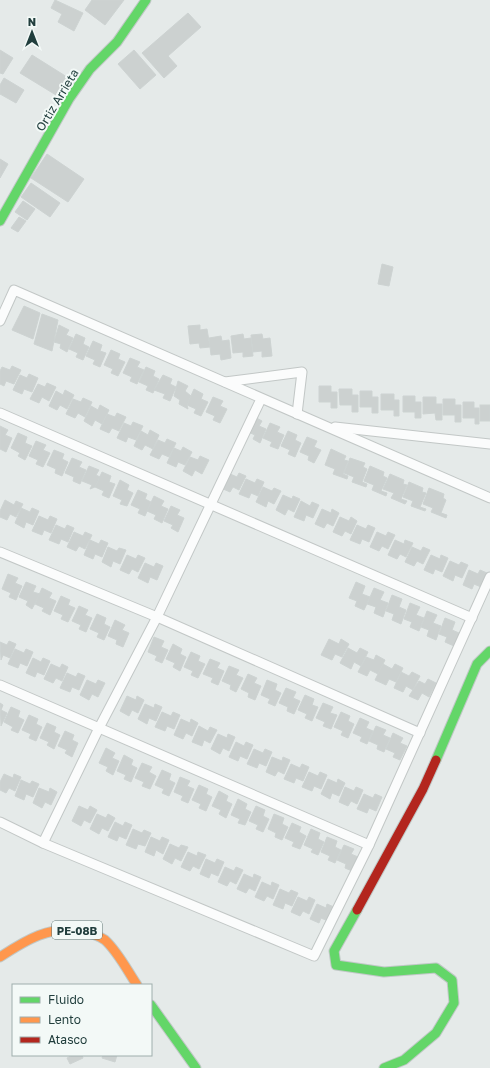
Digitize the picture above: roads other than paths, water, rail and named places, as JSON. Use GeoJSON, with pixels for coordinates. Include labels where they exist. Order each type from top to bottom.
{"type":"FeatureCollection","features":[{"type":"Feature","properties":{"kind":"main road","name":"Ortiz Arrieta"},"geometry":{"type":"LineString","coordinates":[[0,221],[70,99],[90,69],[117,42],[146,0]]}},
{"type":"Feature","properties":{"kind":"main road"},"geometry":{"type":"LineString","coordinates":[[384,1068],[404,1060],[436,1033],[454,1003],[452,980],[436,968],[384,972],[336,966],[334,951],[424,789],[477,664],[490,651]]}},
{"type":"Feature","properties":{"kind":"main road","name":"PE-08B"},"geometry":{"type":"LineString","coordinates":[[0,956],[34,936],[57,928],[78,930],[100,937],[116,954],[136,984]]}},
{"type":"Feature","properties":{"kind":"main road"},"geometry":{"type":"LineString","coordinates":[[152,1006],[196,1068]]}},
{"type":"Feature","properties":{"kind":"lane"},"geometry":{"type":"LineString","coordinates":[[0,321],[14,290],[490,498]]}},
{"type":"Feature","properties":{"kind":"lane"},"geometry":{"type":"LineString","coordinates":[[225,382],[302,372],[297,414]]}},
{"type":"Feature","properties":{"kind":"lane"},"geometry":{"type":"LineString","coordinates":[[44,843],[99,728],[157,617],[261,398]]}},
{"type":"Feature","properties":{"kind":"lane"},"geometry":{"type":"LineString","coordinates":[[0,413],[472,618]]}},
{"type":"Feature","properties":{"kind":"lane"},"geometry":{"type":"LineString","coordinates":[[325,426],[490,444]]}},
{"type":"Feature","properties":{"kind":"lane"},"geometry":{"type":"LineString","coordinates":[[0,552],[157,617],[420,733]]}},
{"type":"Feature","properties":{"kind":"lane"},"geometry":{"type":"LineString","coordinates":[[0,822],[44,843],[314,956],[369,845],[490,577]]}},
{"type":"Feature","properties":{"kind":"lane"},"geometry":{"type":"LineString","coordinates":[[0,685],[369,845]]}}]}
